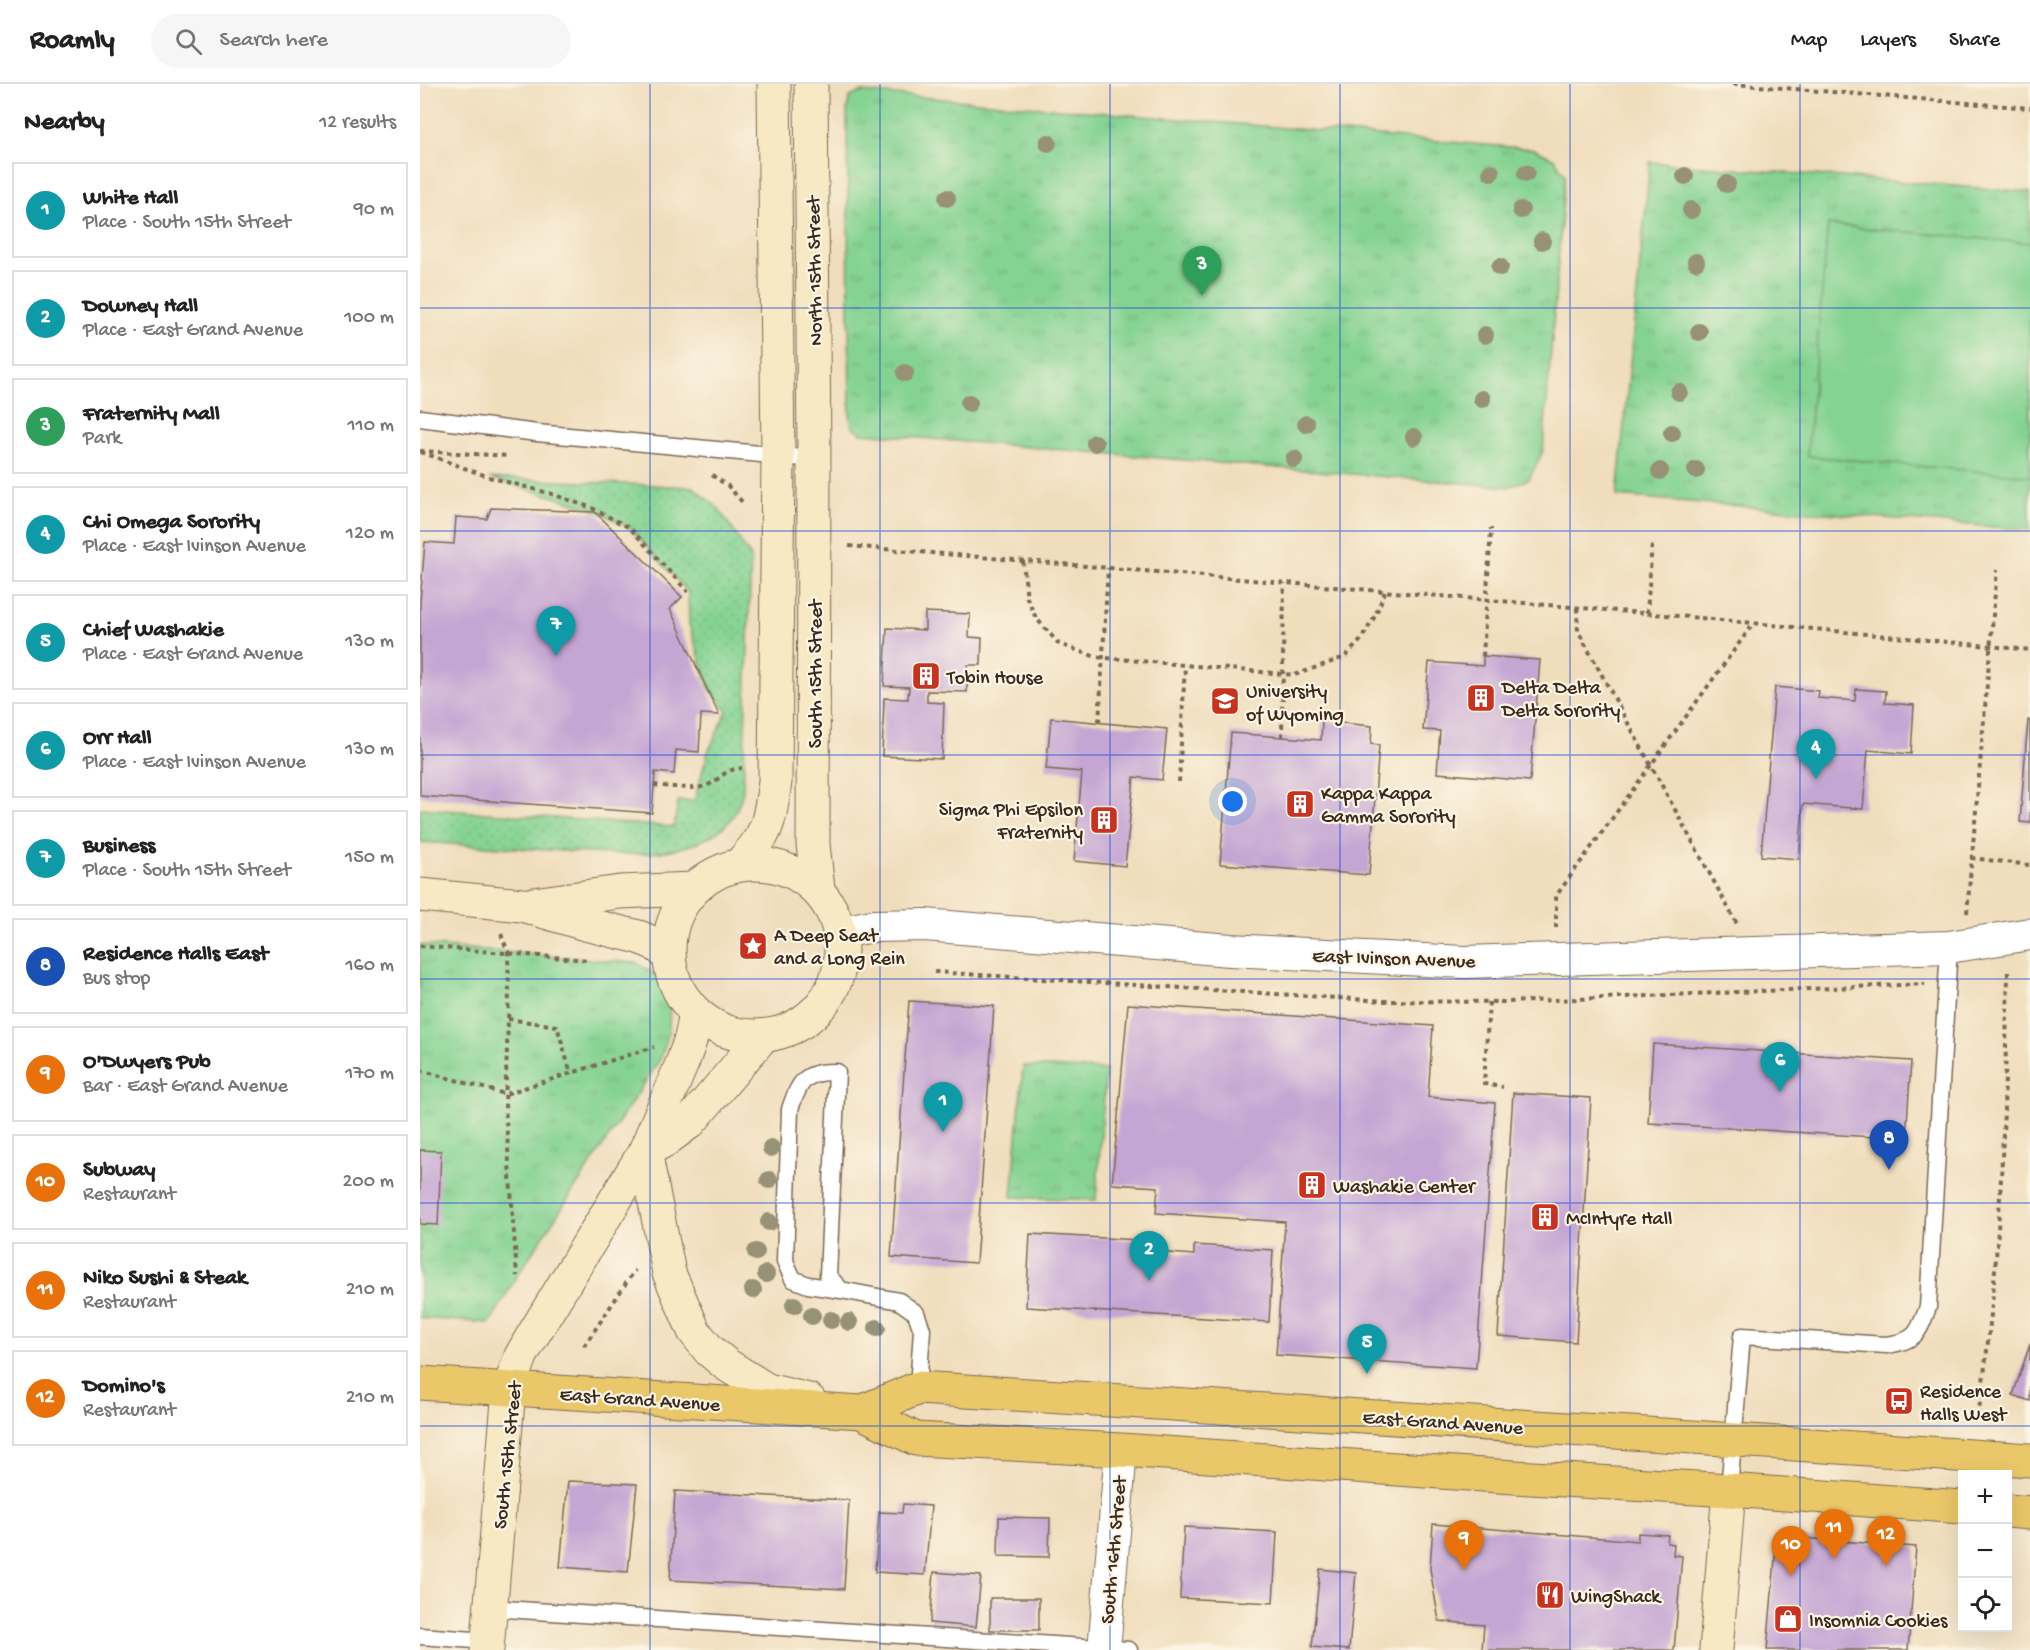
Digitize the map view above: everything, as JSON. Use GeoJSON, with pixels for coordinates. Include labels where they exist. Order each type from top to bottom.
{"type":"FeatureCollection","features":[{"type":"Feature","properties":{"kind":"main road","name":"North 15th Street"},"geometry":{"type":"LineString","coordinates":[[774,84],[778,456]]}},
{"type":"Feature","properties":{"kind":"main road","name":"North 15th Street"},"geometry":{"type":"LineString","coordinates":[[811,84],[814,459]]}},
{"type":"Feature","properties":{"kind":"main road","name":"South 15th Street"},"geometry":{"type":"LineString","coordinates":[[740,864],[757,845],[769,824],[775,782],[778,456]]}},
{"type":"Feature","properties":{"kind":"main road","name":"South 15th Street"},"geometry":{"type":"LineString","coordinates":[[814,459],[813,844],[818,889]]}},
{"type":"Feature","properties":{"kind":"main road","name":"South 15th Street"},"geometry":{"type":"LineString","coordinates":[[740,864],[771,865],[791,871],[818,889],[834,913],[841,932],[842,953],[839,973],[831,992],[819,1008],[803,1022],[784,1031],[764,1036],[742,1035],[722,1030],[688,1005],[677,987],[669,956],[672,925],[693,889],[710,876],[740,864]]}},
{"type":"Feature","properties":{"kind":"main road"},"geometry":{"type":"LineString","coordinates":[[522,905],[620,892],[693,889]]}},
{"type":"Feature","properties":{"kind":"main road"},"geometry":{"type":"LineString","coordinates":[[420,895],[522,905],[639,937],[655,944],[669,956]]}},
{"type":"Feature","properties":{"kind":"main road","name":"South 15th Street"},"geometry":{"type":"LineString","coordinates":[[487,1646],[509,1389],[521,1356],[530,1340],[645,1151],[683,1061],[696,1013]]}},
{"type":"Feature","properties":{"kind":"main road","name":"South 15th Street"},"geometry":{"type":"LineString","coordinates":[[645,1151],[664,1141],[690,1122],[764,1036]]}},
{"type":"Feature","properties":{"kind":"main road"},"geometry":{"type":"LineString","coordinates":[[645,1151],[669,1273],[694,1331],[727,1365],[767,1390],[861,1412]]}},
{"type":"Feature","properties":{"kind":"main road","name":"East Grand Avenue"},"geometry":{"type":"LineString","coordinates":[[420,1383],[861,1412],[916,1439],[1121,1450],[1958,1507]]}},
{"type":"Feature","properties":{"kind":"main road","name":"East Grand Avenue"},"geometry":{"type":"LineString","coordinates":[[861,1412],[918,1388],[2030,1460]]}},
{"type":"Feature","properties":{"kind":"main road"},"geometry":{"type":"LineString","coordinates":[[1716,1650],[1729,1490]]}},
{"type":"Feature","properties":{"kind":"main road"},"geometry":{"type":"LineString","coordinates":[[2012,1511],[2030,1512]]}},
{"type":"Feature","properties":{"kind":"street","name":"East Ivinson Avenue"},"geometry":{"type":"LineString","coordinates":[[841,932],[873,926],[925,925],[1230,950],[1464,962],[1956,945],[2030,934]]}},
{"type":"Feature","properties":{"kind":"street","name":"South 16th Street"},"geometry":{"type":"LineString","coordinates":[[1113,1649],[1121,1450]]}},
{"type":"Feature","properties":{"kind":"lane"},"geometry":{"type":"LineString","coordinates":[[420,418],[537,433],[814,459]]}},
{"type":"Feature","properties":{"kind":"lane"},"geometry":{"type":"LineString","coordinates":[[1729,1490],[1742,1336],[1886,1345],[1905,1343],[1919,1331],[1928,1307],[1956,945]]}},
{"type":"Feature","properties":{"kind":"lane"},"geometry":{"type":"LineString","coordinates":[[841,1290],[828,1276],[837,1072],[822,1072],[807,1076],[798,1087],[790,1109],[785,1261],[793,1279],[808,1285],[899,1301],[916,1313],[922,1330],[918,1388]]}},
{"type":"Feature","properties":{"kind":"lane"},"geometry":{"type":"LineString","coordinates":[[490,1608],[1113,1649]]}},
{"type":"Feature","properties":{"kind":"lane"},"geometry":{"type":"LineString","coordinates":[[420,1636],[487,1646]]}},
{"type":"Feature","properties":{"kind":"path"},"geometry":{"type":"LineString","coordinates":[[1733,84],[2030,108]]}},
{"type":"Feature","properties":{"kind":"path"},"geometry":{"type":"LineString","coordinates":[[420,451],[514,457]]}},
{"type":"Feature","properties":{"kind":"path"},"geometry":{"type":"LineString","coordinates":[[420,451],[489,477],[552,494],[592,508],[630,528],[688,592]]}},
{"type":"Feature","properties":{"kind":"path"},"geometry":{"type":"LineString","coordinates":[[703,469],[728,486],[748,508],[777,515]]}},
{"type":"Feature","properties":{"kind":"path"},"geometry":{"type":"LineString","coordinates":[[1484,656],[1491,528]]}},
{"type":"Feature","properties":{"kind":"path"},"geometry":{"type":"LineString","coordinates":[[1647,614],[1652,543]]}},
{"type":"Feature","properties":{"kind":"path"},"geometry":{"type":"LineString","coordinates":[[849,546],[1754,623],[2030,650]]}},
{"type":"Feature","properties":{"kind":"path"},"geometry":{"type":"LineString","coordinates":[[1023,561],[1027,598],[1036,618],[1059,644],[1103,658],[1283,674],[1295,675],[1345,657],[1361,640],[1385,592]]}},
{"type":"Feature","properties":{"kind":"path"},"geometry":{"type":"LineString","coordinates":[[1099,722],[1108,568]]}},
{"type":"Feature","properties":{"kind":"path"},"geometry":{"type":"LineString","coordinates":[[1956,945],[1971,858],[1997,570]]}},
{"type":"Feature","properties":{"kind":"path"},"geometry":{"type":"LineString","coordinates":[[1282,737],[1284,583]]}},
{"type":"Feature","properties":{"kind":"path"},"geometry":{"type":"LineString","coordinates":[[1577,608],[1578,631],[1752,952]]}},
{"type":"Feature","properties":{"kind":"path"},"geometry":{"type":"LineString","coordinates":[[1556,959],[1556,896],[1754,623]]}},
{"type":"Feature","properties":{"kind":"path"},"geometry":{"type":"LineString","coordinates":[[1179,782],[1185,665]]}},
{"type":"Feature","properties":{"kind":"path"},"geometry":{"type":"LineString","coordinates":[[654,785],[699,787],[708,785],[732,769],[749,768]]}},
{"type":"Feature","properties":{"kind":"path"},"geometry":{"type":"LineString","coordinates":[[1971,858],[2030,866]]}},
{"type":"Feature","properties":{"kind":"path"},"geometry":{"type":"LineString","coordinates":[[488,901],[508,953],[505,1094],[517,1276]]}},
{"type":"Feature","properties":{"kind":"path"},"geometry":{"type":"LineString","coordinates":[[420,946],[594,961]]}},
{"type":"Feature","properties":{"kind":"path"},"geometry":{"type":"LineString","coordinates":[[1978,1416],[1988,1349],[2002,1180],[2008,972]]}},
{"type":"Feature","properties":{"kind":"path"},"geometry":{"type":"LineString","coordinates":[[1489,1002],[1484,1084],[1503,1087]]}},
{"type":"Feature","properties":{"kind":"path"},"geometry":{"type":"LineString","coordinates":[[508,1019],[557,1026],[571,1074]]}},
{"type":"Feature","properties":{"kind":"path"},"geometry":{"type":"LineString","coordinates":[[420,1070],[505,1094],[658,1046]]}},
{"type":"Feature","properties":{"kind":"path"},"geometry":{"type":"LineString","coordinates":[[584,1346],[636,1269],[640,1267]]}},
{"type":"Feature","properties":{"kind":"green space"},"geometry":{"type":"Polygon","coordinates":[[[861,92],[1534,149],[1555,159],[1565,175],[1543,451],[1529,479],[1509,487],[861,433],[852,427],[850,417],[847,109],[850,97],[861,92]]]}},
{"type":"Feature","properties":{"kind":"green space"},"geometry":{"type":"Polygon","coordinates":[[[1650,162],[2030,192],[2030,530],[1617,496],[1650,162]]]}},
{"type":"Feature","properties":{"kind":"green space"},"geometry":{"type":"Polygon","coordinates":[[[1828,225],[2030,243],[2030,476],[1807,456],[1828,225]]]}},
{"type":"Feature","properties":{"kind":"green space"},"geometry":{"type":"Polygon","coordinates":[[[489,478],[693,487],[718,508],[751,557],[743,791],[734,815],[724,827],[710,837],[664,851],[625,854],[420,842],[420,808],[674,827],[678,801],[694,801],[708,752],[727,711],[709,688],[689,624],[688,592],[630,528],[592,508],[489,478]]]}},
{"type":"Feature","properties":{"kind":"green space"},"geometry":{"type":"Polygon","coordinates":[[[420,945],[637,963],[659,977],[670,1003],[669,1031],[661,1058],[517,1276],[490,1323],[420,1318],[420,945]]]}},
{"type":"Feature","properties":{"kind":"green space"},"geometry":{"type":"Polygon","coordinates":[[[1023,1066],[1106,1070],[1096,1200],[1012,1197],[1023,1066]]]}},
{"type":"Feature","properties":{"kind":"building"},"geometry":{"type":"Polygon","coordinates":[[[491,508],[595,512],[682,597],[670,609],[719,715],[701,714],[699,752],[676,750],[674,774],[655,772],[652,813],[420,796],[420,602],[425,542],[454,544],[456,517],[487,519],[491,508]]]}},
{"type":"Feature","properties":{"kind":"building","name":"Tobin House"},"geometry":{"type":"Polygon","coordinates":[[[925,612],[970,614],[969,637],[982,638],[981,665],[968,665],[967,692],[927,691],[927,702],[944,703],[942,759],[882,756],[884,698],[908,699],[909,687],[884,686],[887,628],[925,630],[925,612]]]}},
{"type":"Feature","properties":{"kind":"building","name":"Delta Delta Delta Sorority"},"geometry":{"type":"Polygon","coordinates":[[[1483,656],[1540,660],[1530,781],[1437,773],[1440,731],[1423,730],[1429,662],[1483,666],[1483,656]]]}},
{"type":"Feature","properties":{"kind":"building"},"geometry":{"type":"Polygon","coordinates":[[[1775,687],[1819,691],[1818,698],[1855,701],[1856,689],[1886,691],[1885,703],[1914,705],[1911,754],[1868,750],[1863,809],[1803,804],[1799,859],[1761,856],[1775,687]]]}},
{"type":"Feature","properties":{"kind":"building","name":"Sigma Phi Epsilon Fraternity"},"geometry":{"type":"Polygon","coordinates":[[[1051,718],[1167,729],[1162,780],[1134,777],[1125,866],[1074,861],[1082,772],[1046,769],[1051,718]]]}},
{"type":"Feature","properties":{"kind":"building"},"geometry":{"type":"Polygon","coordinates":[[[2028,720],[2030,721],[2030,823],[2020,822],[2028,720]]]}},
{"type":"Feature","properties":{"kind":"building","name":"Kappa Kappa Gamma Sorority"},"geometry":{"type":"Polygon","coordinates":[[[1322,721],[1372,726],[1371,744],[1379,745],[1369,875],[1220,864],[1231,733],[1321,740],[1322,721]]]}},
{"type":"Feature","properties":{"kind":"building"},"geometry":{"type":"Polygon","coordinates":[[[909,1001],[994,1006],[976,1263],[891,1257],[909,1001]]]}},
{"type":"Feature","properties":{"kind":"building","name":"Washakie Center"},"geometry":{"type":"Polygon","coordinates":[[[1128,1004],[1433,1026],[1428,1097],[1495,1103],[1476,1368],[1276,1355],[1285,1222],[1156,1213],[1158,1187],[1112,1184],[1128,1004]]]}},
{"type":"Feature","properties":{"kind":"building"},"geometry":{"type":"Polygon","coordinates":[[[1653,1044],[1911,1061],[1906,1139],[1648,1123],[1653,1044]]]}},
{"type":"Feature","properties":{"kind":"building","name":"McIntyre Hall"},"geometry":{"type":"Polygon","coordinates":[[[1513,1093],[1591,1098],[1576,1342],[1498,1336],[1513,1093]]]}},
{"type":"Feature","properties":{"kind":"building"},"geometry":{"type":"Polygon","coordinates":[[[420,1150],[441,1151],[438,1225],[420,1224],[420,1150]]]}},
{"type":"Feature","properties":{"kind":"building"},"geometry":{"type":"Polygon","coordinates":[[[1030,1234],[1157,1241],[1157,1252],[1194,1255],[1194,1245],[1273,1250],[1269,1322],[1026,1307],[1030,1234]]]}},
{"type":"Feature","properties":{"kind":"building"},"geometry":{"type":"Polygon","coordinates":[[[2030,1344],[2030,1401],[2013,1395],[2030,1344]]]}},
{"type":"Feature","properties":{"kind":"building"},"geometry":{"type":"Polygon","coordinates":[[[568,1481],[637,1484],[628,1572],[560,1567],[568,1481]]]}},
{"type":"Feature","properties":{"kind":"building"},"geometry":{"type":"Polygon","coordinates":[[[675,1491],[849,1500],[844,1589],[670,1580],[675,1491]]]}},
{"type":"Feature","properties":{"kind":"building"},"geometry":{"type":"Polygon","coordinates":[[[903,1504],[931,1506],[925,1575],[875,1572],[879,1512],[902,1513],[903,1504]]]}},
{"type":"Feature","properties":{"kind":"building"},"geometry":{"type":"Polygon","coordinates":[[[999,1517],[1050,1518],[1049,1557],[998,1556],[999,1517]]]}},
{"type":"Feature","properties":{"kind":"building"},"geometry":{"type":"Polygon","coordinates":[[[1433,1524],[1638,1541],[1638,1533],[1668,1535],[1667,1543],[1674,1544],[1673,1555],[1682,1556],[1674,1650],[1482,1650],[1484,1625],[1439,1621],[1430,1569],[1433,1524]]]}},
{"type":"Feature","properties":{"kind":"building"},"geometry":{"type":"Polygon","coordinates":[[[1184,1527],[1277,1532],[1273,1603],[1180,1598],[1184,1527]]]}},
{"type":"Feature","properties":{"kind":"building"},"geometry":{"type":"Polygon","coordinates":[[[1777,1536],[1916,1547],[1908,1650],[1767,1650],[1777,1536]]]}},
{"type":"Feature","properties":{"kind":"building"},"geometry":{"type":"Polygon","coordinates":[[[1320,1569],[1356,1573],[1349,1650],[1312,1647],[1320,1569]]]}},
{"type":"Feature","properties":{"kind":"building"},"geometry":{"type":"Polygon","coordinates":[[[934,1572],[981,1576],[976,1627],[930,1623],[934,1572]]]}},
{"type":"Feature","properties":{"kind":"building"},"geometry":{"type":"Polygon","coordinates":[[[990,1598],[1039,1598],[1039,1630],[990,1630],[990,1598]]]}},
{"type":"Feature","properties":{"kind":"place","name":"Fraternity Mall"},"geometry":{"type":"Point","coordinates":[1202,296]}},
{"type":"Feature","properties":{"kind":"place","name":"Business"},"geometry":{"type":"Point","coordinates":[556,656]}},
{"type":"Feature","properties":{"kind":"place","name":"Tobin House"},"geometry":{"type":"Point","coordinates":[926,676]}},
{"type":"Feature","properties":{"kind":"place","name":"Delta Delta Delta Sorority"},"geometry":{"type":"Point","coordinates":[1481,698]}},
{"type":"Feature","properties":{"kind":"place","name":"University of Wyoming"},"geometry":{"type":"Point","coordinates":[1225,701]}},
{"type":"Feature","properties":{"kind":"place","name":"Chi Omega Sorority"},"geometry":{"type":"Point","coordinates":[1816,779]}},
{"type":"Feature","properties":{"kind":"place","name":"Kappa Kappa Gamma Sorority"},"geometry":{"type":"Point","coordinates":[1300,804]}},
{"type":"Feature","properties":{"kind":"place","name":"Sigma Phi Epsilon Fraternity"},"geometry":{"type":"Point","coordinates":[1104,820]}},
{"type":"Feature","properties":{"kind":"place","name":"A Deep Seat and a Long Rein"},"geometry":{"type":"Point","coordinates":[753,946]}},
{"type":"Feature","properties":{"kind":"place","name":"Orr Hall"},"geometry":{"type":"Point","coordinates":[1780,1092]}},
{"type":"Feature","properties":{"kind":"place","name":"White Hall"},"geometry":{"type":"Point","coordinates":[943,1132]}},
{"type":"Feature","properties":{"kind":"place","name":"Residence Halls East"},"geometry":{"type":"Point","coordinates":[1889,1170]}},
{"type":"Feature","properties":{"kind":"place","name":"Washakie Center"},"geometry":{"type":"Point","coordinates":[1312,1185]}},
{"type":"Feature","properties":{"kind":"place","name":"McIntyre Hall"},"geometry":{"type":"Point","coordinates":[1545,1217]}},
{"type":"Feature","properties":{"kind":"place","name":"Downey Hall"},"geometry":{"type":"Point","coordinates":[1149,1281]}},
{"type":"Feature","properties":{"kind":"place","name":"Chief Washakie"},"geometry":{"type":"Point","coordinates":[1367,1374]}},
{"type":"Feature","properties":{"kind":"place","name":"Residence Halls West"},"geometry":{"type":"Point","coordinates":[1899,1401]}},
{"type":"Feature","properties":{"kind":"place","name":"Niko Sushi & Steak"},"geometry":{"type":"Point","coordinates":[1834,1559]}},
{"type":"Feature","properties":{"kind":"place","name":"Domino's"},"geometry":{"type":"Point","coordinates":[1886,1566]}},
{"type":"Feature","properties":{"kind":"place","name":"O'Dwyers Pub"},"geometry":{"type":"Point","coordinates":[1464,1570]}},
{"type":"Feature","properties":{"kind":"place","name":"Subway"},"geometry":{"type":"Point","coordinates":[1791,1576]}},
{"type":"Feature","properties":{"kind":"place","name":"WingShack"},"geometry":{"type":"Point","coordinates":[1550,1595]}},
{"type":"Feature","properties":{"kind":"place","name":"Insomnia Cookies"},"geometry":{"type":"Point","coordinates":[1788,1619]}}]}
